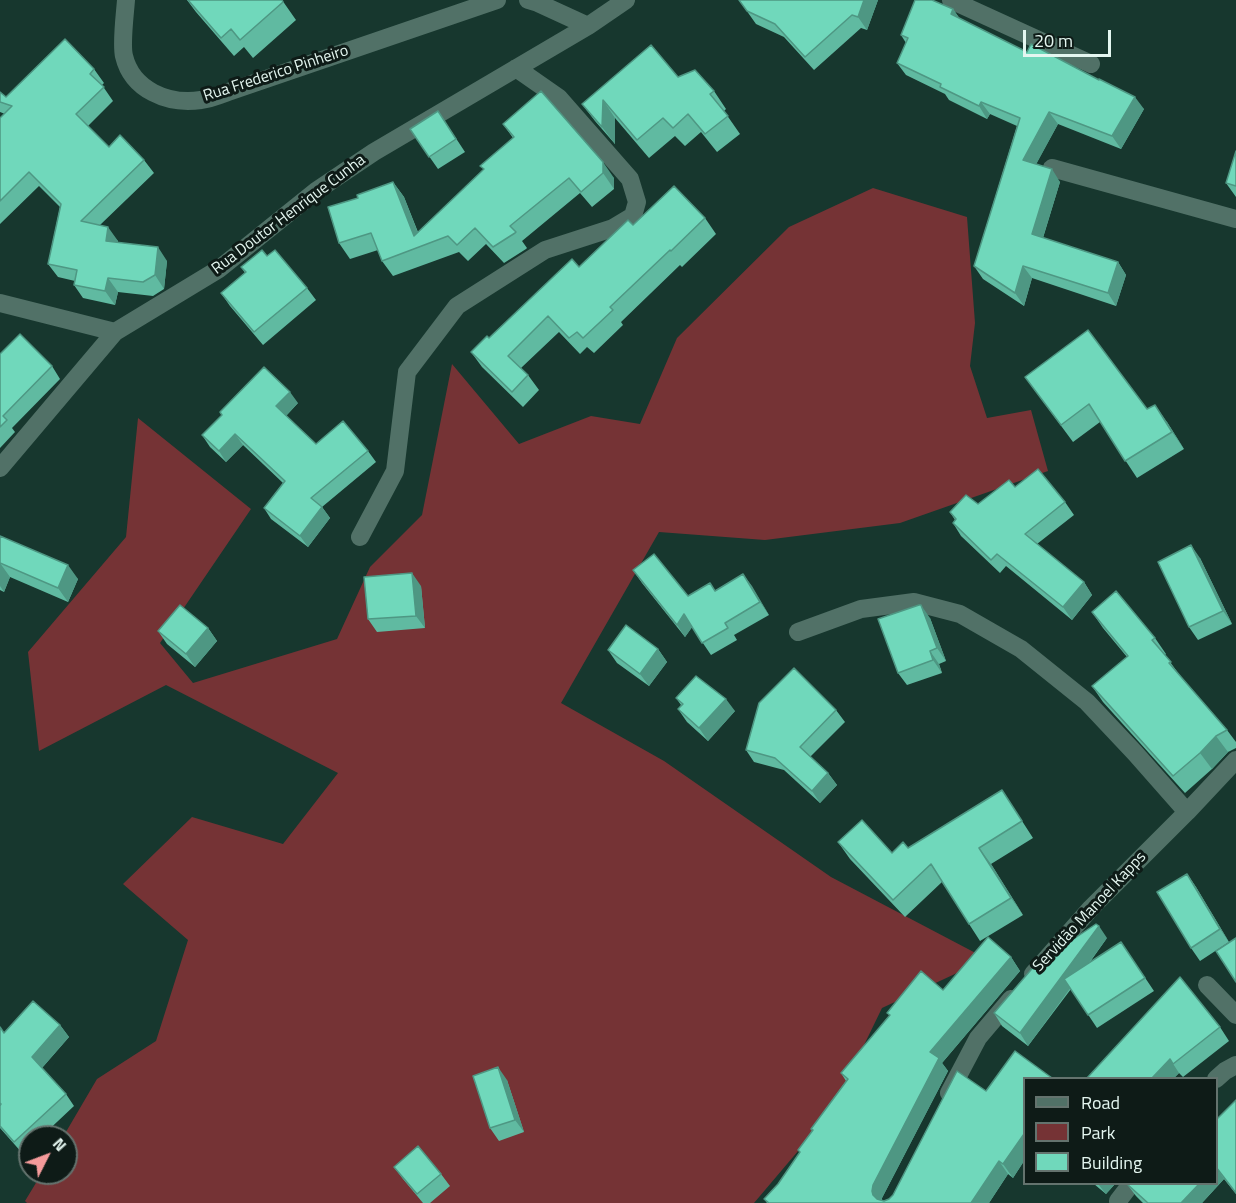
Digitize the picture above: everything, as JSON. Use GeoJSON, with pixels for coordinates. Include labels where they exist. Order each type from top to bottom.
{"type":"FeatureCollection","features":[{"type":"Feature","properties":{"kind":"street","name":"Rua Frederico Pinheiro"},"geometry":{"type":"LineString","coordinates":[[126,0],[123,54],[129,71],[144,88],[159,96],[179,101],[201,100],[228,92],[497,0]]}},
{"type":"Feature","properties":{"kind":"street"},"geometry":{"type":"LineString","coordinates":[[528,0],[588,26]]}},
{"type":"Feature","properties":{"kind":"street","name":"Rua Doutor Henrique Cunha"},"geometry":{"type":"LineString","coordinates":[[0,468],[115,332],[219,269],[316,191],[374,152],[588,26],[626,0]]}},
{"type":"Feature","properties":{"kind":"street"},"geometry":{"type":"LineString","coordinates":[[951,0],[1091,64]]}},
{"type":"Feature","properties":{"kind":"street"},"geometry":{"type":"LineString","coordinates":[[360,537],[395,471],[407,372],[457,306],[545,250],[613,228],[633,216],[637,202],[630,179],[559,98],[516,68]]}},
{"type":"Feature","properties":{"kind":"street"},"geometry":{"type":"LineString","coordinates":[[1052,168],[1236,219]]}},
{"type":"Feature","properties":{"kind":"street"},"geometry":{"type":"LineString","coordinates":[[0,303],[115,332]]}},
{"type":"Feature","properties":{"kind":"street"},"geometry":{"type":"LineString","coordinates":[[798,632],[861,609],[914,602],[960,614],[1021,649],[1087,702],[1187,812]]}},
{"type":"Feature","properties":{"kind":"street","name":"Servidão Manoel Kapps"},"geometry":{"type":"LineString","coordinates":[[940,1110],[978,1038],[1018,990],[1091,908],[1236,760]]}},
{"type":"Feature","properties":{"kind":"street"},"geometry":{"type":"LineString","coordinates":[[1207,985],[1236,1015]]}},
{"type":"Feature","properties":{"kind":"street"},"geometry":{"type":"LineString","coordinates":[[1218,1077],[1236,1065]]}},
{"type":"Feature","properties":{"kind":"street"},"geometry":{"type":"LineString","coordinates":[[1118,1201],[1130,1185]]}},
{"type":"Feature","properties":{"kind":"green space"},"geometry":{"type":"Polygon","coordinates":[[[873,188],[967,217],[975,323],[970,366],[987,418],[1031,410],[1048,471],[900,523],[765,540],[659,532],[561,703],[664,761],[831,877],[987,959],[882,1008],[832,1111],[754,1203],[27,1203],[25,1201],[35,1185],[78,1185],[78,1125],[70,1125],[97,1079],[156,1041],[188,940],[123,884],[192,817],[283,844],[338,773],[166,685],[39,751],[28,652],[126,537],[138,418],[251,509],[160,643],[193,683],[337,639],[370,567],[422,515],[452,364],[519,444],[591,416],[640,424],[677,338],[789,227],[873,188]]]}},
{"type":"Feature","properties":{"kind":"building"},"geometry":{"type":"Polygon","coordinates":[[[188,0],[282,0],[283,2],[240,40],[231,29],[221,38],[188,0]]]}},
{"type":"Feature","properties":{"kind":"building"},"geometry":{"type":"Polygon","coordinates":[[[739,0],[864,0],[858,17],[852,15],[805,57],[775,24],[747,11],[739,0]]]}},
{"type":"Feature","properties":{"kind":"building"},"geometry":{"type":"Polygon","coordinates":[[[915,0],[932,0],[953,9],[951,14],[1027,52],[1031,44],[1135,97],[1112,136],[1049,112],[1023,160],[1052,169],[1032,234],[1118,262],[1108,293],[1023,266],[1015,293],[974,266],[1020,118],[981,102],[979,106],[940,87],[941,84],[897,63],[908,38],[901,35],[915,0]]]}},
{"type":"Feature","properties":{"kind":"building"},"geometry":{"type":"Polygon","coordinates":[[[65,39],[94,69],[90,74],[104,87],[76,114],[109,147],[120,135],[144,160],[81,221],[108,227],[106,241],[158,247],[155,275],[143,282],[108,278],[105,291],[74,285],[77,270],[48,264],[61,204],[29,172],[0,201],[0,118],[12,106],[0,102],[0,92],[6,97],[65,39]]]}},
{"type":"Feature","properties":{"kind":"building"},"geometry":{"type":"Polygon","coordinates":[[[651,45],[678,77],[695,70],[714,91],[710,94],[728,116],[705,134],[688,114],[673,128],[663,118],[637,140],[603,100],[602,127],[582,104],[651,45]]]}},
{"type":"Feature","properties":{"kind":"building"},"geometry":{"type":"Polygon","coordinates":[[[541,91],[603,162],[603,173],[581,192],[569,178],[510,226],[515,233],[493,247],[475,228],[457,245],[448,236],[382,261],[371,233],[339,243],[328,207],[358,198],[357,195],[393,182],[414,236],[484,169],[480,166],[514,137],[503,124],[541,91]]]}},
{"type":"Feature","properties":{"kind":"building"},"geometry":{"type":"Polygon","coordinates":[[[438,111],[456,139],[429,157],[410,129],[438,111]]]}},
{"type":"Feature","properties":{"kind":"building"},"geometry":{"type":"Polygon","coordinates":[[[1236,151],[1236,186],[1226,183],[1236,151]]]}},
{"type":"Feature","properties":{"kind":"building"},"geometry":{"type":"Polygon","coordinates":[[[674,186],[705,218],[610,307],[613,310],[583,338],[577,332],[569,338],[548,316],[508,356],[528,375],[512,392],[471,352],[487,336],[489,338],[572,259],[579,267],[628,220],[633,225],[674,186]]]}},
{"type":"Feature","properties":{"kind":"building"},"geometry":{"type":"Polygon","coordinates":[[[262,250],[267,256],[275,250],[307,288],[254,332],[221,293],[246,272],[241,267],[262,250]]]}},
{"type":"Feature","properties":{"kind":"building"},"geometry":{"type":"Polygon","coordinates":[[[1088,330],[1147,409],[1155,405],[1172,432],[1125,461],[1089,404],[1061,425],[1025,377],[1088,330]]]}},
{"type":"Feature","properties":{"kind":"building"},"geometry":{"type":"Polygon","coordinates":[[[20,334],[52,366],[3,416],[7,420],[0,427],[0,354],[20,334]]]}},
{"type":"Feature","properties":{"kind":"building"},"geometry":{"type":"Polygon","coordinates":[[[264,367],[290,392],[276,406],[316,444],[343,421],[368,451],[311,498],[322,507],[300,536],[264,508],[285,481],[235,434],[219,451],[202,435],[222,415],[220,412],[264,367]]]}},
{"type":"Feature","properties":{"kind":"building"},"geometry":{"type":"Polygon","coordinates":[[[1038,469],[1065,502],[1025,534],[1084,582],[1063,607],[997,554],[991,560],[953,523],[956,519],[950,512],[966,495],[978,504],[1009,480],[1015,487],[1038,469]]]}},
{"type":"Feature","properties":{"kind":"building"},"geometry":{"type":"Polygon","coordinates":[[[0,536],[68,565],[58,588],[0,563],[0,536]]]}},
{"type":"Feature","properties":{"kind":"building"},"geometry":{"type":"Polygon","coordinates":[[[1191,545],[1223,611],[1189,627],[1158,562],[1191,545]]]}},
{"type":"Feature","properties":{"kind":"building"},"geometry":{"type":"Polygon","coordinates":[[[654,554],[688,596],[710,583],[715,591],[743,574],[760,602],[725,623],[728,628],[702,643],[684,614],[677,625],[633,570],[654,554]]]}},
{"type":"Feature","properties":{"kind":"building"},"geometry":{"type":"Polygon","coordinates":[[[412,573],[416,616],[368,619],[364,577],[412,573]]]}},
{"type":"Feature","properties":{"kind":"building"},"geometry":{"type":"Polygon","coordinates":[[[1116,591],[1155,638],[1152,640],[1171,662],[1169,663],[1227,730],[1216,736],[1173,776],[1092,686],[1128,656],[1092,612],[1116,591]]]}},
{"type":"Feature","properties":{"kind":"building"},"geometry":{"type":"Polygon","coordinates":[[[180,605],[208,628],[186,654],[158,631],[180,605]]]}},
{"type":"Feature","properties":{"kind":"building"},"geometry":{"type":"Polygon","coordinates":[[[921,605],[937,648],[930,651],[933,660],[898,673],[878,619],[921,605]]]}},
{"type":"Feature","properties":{"kind":"building"},"geometry":{"type":"Polygon","coordinates":[[[626,625],[658,649],[640,674],[608,650],[626,625]]]}},
{"type":"Feature","properties":{"kind":"building"},"geometry":{"type":"Polygon","coordinates":[[[794,668],[836,710],[800,747],[828,773],[812,791],[775,758],[746,750],[759,703],[794,668]]]}},
{"type":"Feature","properties":{"kind":"building"},"geometry":{"type":"Polygon","coordinates":[[[696,676],[726,699],[699,728],[678,709],[683,704],[676,698],[696,676]]]}},
{"type":"Feature","properties":{"kind":"building"},"geometry":{"type":"Polygon","coordinates":[[[1002,790],[1022,821],[979,848],[1011,898],[969,924],[931,864],[893,900],[838,842],[862,820],[892,853],[903,842],[908,848],[1002,790]]]}},
{"type":"Feature","properties":{"kind":"building"},"geometry":{"type":"Polygon","coordinates":[[[1187,874],[1220,929],[1191,948],[1157,892],[1187,874]]]}},
{"type":"Feature","properties":{"kind":"building"},"geometry":{"type":"Polygon","coordinates":[[[1096,924],[1099,926],[1020,1033],[994,1013],[1036,964],[1096,924]]]}},
{"type":"Feature","properties":{"kind":"building"},"geometry":{"type":"Polygon","coordinates":[[[988,937],[1011,957],[930,1052],[939,1058],[873,1185],[872,1191],[877,1199],[884,1201],[893,1195],[957,1071],[986,1091],[1015,1051],[1051,1077],[1023,1077],[1023,1135],[1003,1164],[999,1161],[971,1203],[769,1203],[764,1199],[778,1184],[800,1152],[798,1150],[813,1130],[811,1129],[848,1079],[841,1073],[890,1015],[887,1013],[921,971],[943,990],[988,937]]]}},
{"type":"Feature","properties":{"kind":"building"},"geometry":{"type":"Polygon","coordinates":[[[1236,938],[1236,982],[1216,951],[1236,938]]]}},
{"type":"Feature","properties":{"kind":"building"},"geometry":{"type":"Polygon","coordinates":[[[1121,942],[1145,978],[1088,1015],[1064,979],[1121,942]]]}},
{"type":"Feature","properties":{"kind":"building"},"geometry":{"type":"Polygon","coordinates":[[[1180,977],[1220,1027],[1173,1064],[1170,1059],[1153,1077],[1088,1077],[1180,977]]]}},
{"type":"Feature","properties":{"kind":"building"},"geometry":{"type":"Polygon","coordinates":[[[33,1001],[60,1025],[32,1057],[66,1094],[32,1125],[18,1125],[18,1138],[14,1142],[0,1126],[0,1027],[4,1033],[33,1001]]]}},
{"type":"Feature","properties":{"kind":"building"},"geometry":{"type":"Polygon","coordinates":[[[498,1067],[515,1120],[490,1128],[473,1076],[498,1067]]]}},
{"type":"Feature","properties":{"kind":"building"},"geometry":{"type":"Polygon","coordinates":[[[1236,1100],[1236,1193],[1218,1170],[1218,1118],[1236,1100]]]}},
{"type":"Feature","properties":{"kind":"building"},"geometry":{"type":"Polygon","coordinates":[[[418,1146],[441,1174],[417,1194],[394,1167],[418,1146]]]}},
{"type":"Feature","properties":{"kind":"building"},"geometry":{"type":"Polygon","coordinates":[[[1128,1185],[1198,1185],[1181,1203],[1148,1203],[1128,1185]]]}}]}
